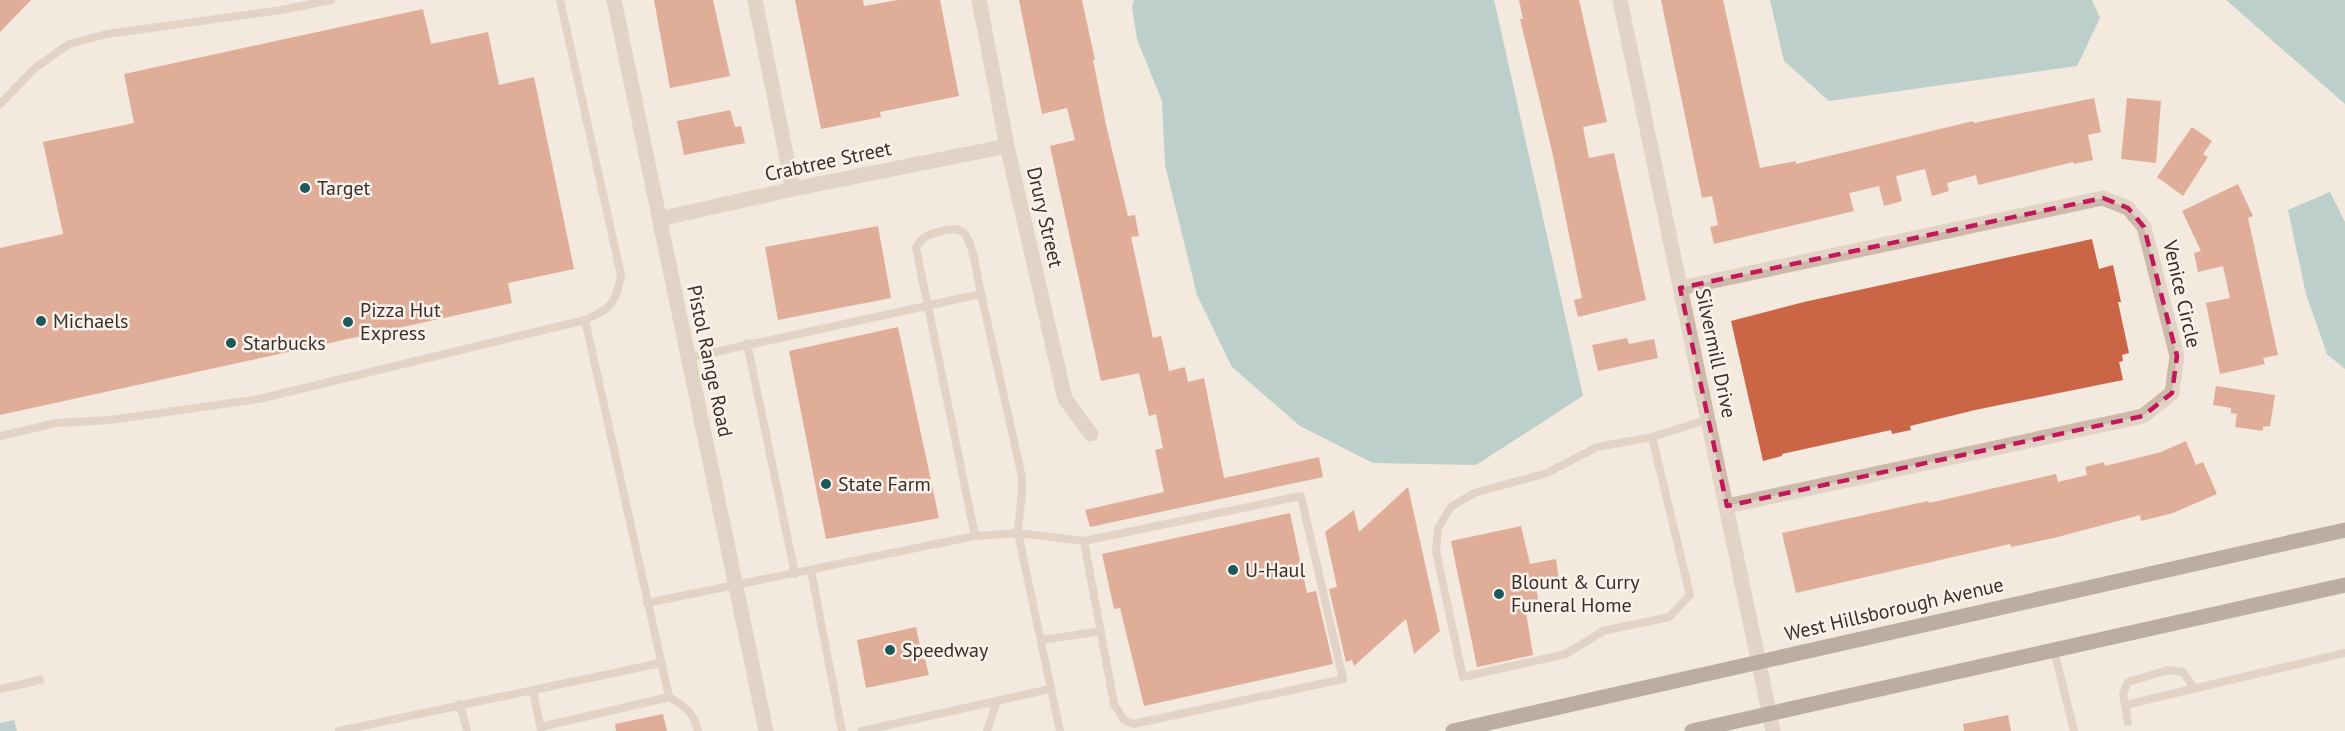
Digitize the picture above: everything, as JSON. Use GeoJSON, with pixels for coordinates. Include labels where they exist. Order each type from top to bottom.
{"type":"FeatureCollection","features":[{"type":"Feature","properties":{"kind":"main road","name":"West Hillsborough Avenue"},"geometry":{"type":"LineString","coordinates":[[1453,731],[2345,530]]}},
{"type":"Feature","properties":{"kind":"main road"},"geometry":{"type":"LineString","coordinates":[[1692,731],[2345,585]]}},
{"type":"Feature","properties":{"kind":"street","name":"Pistol Range Road"},"geometry":{"type":"LineString","coordinates":[[614,0],[766,731]]}},
{"type":"Feature","properties":{"kind":"street"},"geometry":{"type":"LineString","coordinates":[[755,0],[793,189]]}},
{"type":"Feature","properties":{"kind":"street","name":"Drury Street"},"geometry":{"type":"LineString","coordinates":[[979,0],[1007,146],[1065,399],[1091,434]]}},
{"type":"Feature","properties":{"kind":"street","name":"Silvermill Drive"},"geometry":{"type":"LineString","coordinates":[[1620,0],[1773,731]]}},
{"type":"Feature","properties":{"kind":"street","name":"Crabtree Street"},"geometry":{"type":"LineString","coordinates":[[659,219],[793,189],[1007,146]]}},
{"type":"Feature","properties":{"kind":"street","name":"Venice Circle"},"geometry":{"type":"LineString","coordinates":[[1680,288],[2103,198],[2128,208],[2144,228],[2177,356],[2172,393],[2143,416],[1727,506]]}},
{"type":"Feature","properties":{"kind":"lane"},"geometry":{"type":"LineString","coordinates":[[0,104],[34,68],[69,44],[107,34],[281,10],[331,0]]}},
{"type":"Feature","properties":{"kind":"lane"},"geometry":{"type":"LineString","coordinates":[[0,436],[56,423],[110,420],[259,399],[585,320],[605,312],[618,296],[621,275],[560,0]]}},
{"type":"Feature","properties":{"kind":"lane"},"geometry":{"type":"LineString","coordinates":[[975,536],[916,248],[920,240],[928,234],[952,229],[962,231],[969,238],[1022,477],[1023,494],[1019,511],[1018,533],[1060,731]]}},
{"type":"Feature","properties":{"kind":"lane"},"geometry":{"type":"LineString","coordinates":[[688,358],[981,294]]}},
{"type":"Feature","properties":{"kind":"lane"},"geometry":{"type":"LineString","coordinates":[[585,320],[669,697]]}},
{"type":"Feature","properties":{"kind":"lane"},"geometry":{"type":"LineString","coordinates":[[747,344],[795,574]]}},
{"type":"Feature","properties":{"kind":"lane"},"geometry":{"type":"LineString","coordinates":[[1652,436],[1690,595],[1669,617],[1603,631],[1566,654],[1463,677],[1436,551],[1438,528],[1451,507],[1474,493],[1547,473],[1597,447],[1652,436],[1709,419]]}},
{"type":"Feature","properties":{"kind":"lane"},"geometry":{"type":"LineString","coordinates":[[647,603],[975,536],[1018,533],[1084,541],[1301,496],[1343,679],[1133,724],[1124,720],[1114,704],[1084,541]]}},
{"type":"Feature","properties":{"kind":"lane"},"geometry":{"type":"LineString","coordinates":[[811,571],[842,731]]}},
{"type":"Feature","properties":{"kind":"lane"},"geometry":{"type":"LineString","coordinates":[[1042,640],[1101,631]]}},
{"type":"Feature","properties":{"kind":"lane"},"geometry":{"type":"LineString","coordinates":[[2054,650],[2074,731]]}},
{"type":"Feature","properties":{"kind":"lane"},"geometry":{"type":"LineString","coordinates":[[2125,705],[2345,652]]}},
{"type":"Feature","properties":{"kind":"lane"},"geometry":{"type":"LineString","coordinates":[[339,731],[661,663]]}},
{"type":"Feature","properties":{"kind":"lane"},"geometry":{"type":"LineString","coordinates":[[2128,722],[2123,693],[2128,682],[2168,670],[2183,672],[2194,688]]}},
{"type":"Feature","properties":{"kind":"lane"},"geometry":{"type":"LineString","coordinates":[[0,689],[40,680]]}},
{"type":"Feature","properties":{"kind":"lane"},"geometry":{"type":"LineString","coordinates":[[862,731],[883,729],[923,717],[1050,689]]}},
{"type":"Feature","properties":{"kind":"lane"},"geometry":{"type":"LineString","coordinates":[[533,690],[541,729],[669,697],[686,706],[695,718],[698,731]]}},
{"type":"Feature","properties":{"kind":"lane"},"geometry":{"type":"LineString","coordinates":[[987,731],[997,701]]}},
{"type":"Feature","properties":{"kind":"lane"},"geometry":{"type":"LineString","coordinates":[[460,704],[467,731]]}},
{"type":"Feature","properties":{"kind":"lane"},"geometry":{"type":"LineString","coordinates":[[923,717],[926,728]]}},
{"type":"Feature","properties":{"kind":"highlighted area"},"geometry":{"type":"Polygon","coordinates":[[[2103,198],[2128,208],[2144,227],[2177,356],[2172,393],[2143,416],[1727,506],[1680,288],[2103,198]]]}},
{"type":"Feature","properties":{"kind":"water"},"geometry":{"type":"Polygon","coordinates":[[[1134,0],[1494,0],[1583,396],[1476,465],[1373,463],[1300,426],[1232,367],[1197,295],[1165,165],[1162,101],[1137,39],[1132,7],[1134,0]]]}},
{"type":"Feature","properties":{"kind":"water"},"geometry":{"type":"Polygon","coordinates":[[[1770,0],[2092,0],[2100,18],[2077,66],[1829,101],[1784,61],[1770,0]]]}},
{"type":"Feature","properties":{"kind":"water"},"geometry":{"type":"Polygon","coordinates":[[[2226,0],[2345,0],[2345,104],[2226,0]]]}},
{"type":"Feature","properties":{"kind":"water"},"geometry":{"type":"Polygon","coordinates":[[[2330,192],[2345,222],[2345,369],[2327,354],[2306,294],[2288,210],[2330,192]]]}},
{"type":"Feature","properties":{"kind":"water"},"geometry":{"type":"Polygon","coordinates":[[[14,720],[17,731],[0,731],[0,723],[14,720]]]}},
{"type":"Feature","properties":{"kind":"building"},"geometry":{"type":"Polygon","coordinates":[[[0,0],[31,0],[0,32],[0,0]]]}},
{"type":"Feature","properties":{"kind":"building"},"geometry":{"type":"Polygon","coordinates":[[[654,0],[713,0],[730,76],[670,88],[654,0]]]}},
{"type":"Feature","properties":{"kind":"building"},"geometry":{"type":"Polygon","coordinates":[[[795,0],[863,0],[864,6],[898,0],[940,0],[959,96],[880,112],[881,117],[821,129],[795,0]]]}},
{"type":"Feature","properties":{"kind":"building"},"geometry":{"type":"Polygon","coordinates":[[[1019,0],[1082,0],[1106,125],[1128,216],[1135,215],[1139,236],[1131,237],[1153,338],[1161,336],[1169,371],[1185,367],[1188,382],[1204,378],[1224,478],[1319,457],[1323,477],[1090,527],[1085,510],[1164,492],[1155,450],[1163,448],[1156,414],[1149,416],[1139,373],[1101,381],[1050,146],[1075,140],[1067,108],[1042,114],[1019,0]]]}},
{"type":"Feature","properties":{"kind":"building"},"geometry":{"type":"Polygon","coordinates":[[[1519,0],[1579,0],[1607,122],[1583,127],[1589,158],[1614,153],[1646,300],[1578,317],[1574,300],[1582,298],[1552,151],[1520,19],[1523,19],[1519,0]]]}},
{"type":"Feature","properties":{"kind":"building"},"geometry":{"type":"Polygon","coordinates":[[[1661,0],[1723,0],[1760,168],[1796,161],[1796,164],[1973,121],[1974,123],[2094,98],[2101,132],[2088,135],[2093,160],[2074,164],[2073,162],[1978,185],[1976,175],[1947,183],[1949,191],[1932,196],[1925,169],[1896,176],[1902,201],[1884,206],[1879,186],[1849,193],[1854,211],[1714,244],[1710,227],[1718,225],[1712,196],[1702,198],[1661,0]]]}},
{"type":"Feature","properties":{"kind":"building","name":"Target"},"geometry":{"type":"Polygon","coordinates":[[[423,9],[431,44],[488,32],[499,85],[534,77],[574,269],[508,283],[512,303],[0,415],[0,248],[63,234],[43,142],[134,123],[124,74],[423,9]]]}},
{"type":"Feature","properties":{"kind":"building"},"geometry":{"type":"Polygon","coordinates":[[[2127,98],[2161,101],[2156,163],[2121,159],[2127,98]]]}},
{"type":"Feature","properties":{"kind":"building"},"geometry":{"type":"Polygon","coordinates":[[[730,110],[735,127],[741,126],[745,143],[684,155],[677,121],[730,110]]]}},
{"type":"Feature","properties":{"kind":"building"},"geometry":{"type":"Polygon","coordinates":[[[2192,127],[2212,141],[2203,154],[2208,157],[2183,196],[2157,177],[2192,127]]]}},
{"type":"Feature","properties":{"kind":"building"},"geometry":{"type":"Polygon","coordinates":[[[2238,184],[2253,216],[2248,218],[2278,355],[2263,358],[2265,364],[2220,374],[2206,303],[2230,298],[2223,266],[2198,272],[2194,253],[2201,251],[2182,211],[2238,184]]]}},
{"type":"Feature","properties":{"kind":"building"},"geometry":{"type":"Polygon","coordinates":[[[878,226],[891,298],[778,320],[765,247],[878,226]]]}},
{"type":"Feature","properties":{"kind":"building"},"geometry":{"type":"Polygon","coordinates":[[[2092,239],[2099,269],[2113,265],[2129,353],[2122,355],[2123,361],[2119,362],[2123,380],[1975,410],[1910,426],[1911,430],[1892,434],[1891,430],[1782,454],[1782,456],[1763,461],[1731,321],[1804,302],[2092,239]]]}},
{"type":"Feature","properties":{"kind":"building"},"geometry":{"type":"Polygon","coordinates":[[[898,327],[939,518],[826,539],[789,351],[898,327]]]}},
{"type":"Feature","properties":{"kind":"building"},"geometry":{"type":"Polygon","coordinates":[[[1627,338],[1629,344],[1654,339],[1658,358],[1598,371],[1592,345],[1627,338]]]}},
{"type":"Feature","properties":{"kind":"building"},"geometry":{"type":"Polygon","coordinates":[[[2216,386],[2275,395],[2270,426],[2263,427],[2263,431],[2235,427],[2237,414],[2231,413],[2231,408],[2213,405],[2216,386]]]}},
{"type":"Feature","properties":{"kind":"building"},"geometry":{"type":"Polygon","coordinates":[[[2186,441],[2196,465],[2203,462],[2217,494],[2173,513],[2141,521],[2140,515],[2054,538],[2011,547],[2010,544],[1796,593],[1782,533],[2056,474],[2058,482],[2087,475],[2085,467],[2104,462],[2105,466],[2161,452],[2186,441]]]}},
{"type":"Feature","properties":{"kind":"building"},"geometry":{"type":"Polygon","coordinates":[[[1408,487],[1440,631],[1414,654],[1406,619],[1354,666],[1352,660],[1346,662],[1329,589],[1337,587],[1325,532],[1354,510],[1359,532],[1408,487]]]}},
{"type":"Feature","properties":{"kind":"building"},"geometry":{"type":"Polygon","coordinates":[[[1290,513],[1307,593],[1316,591],[1333,664],[1144,706],[1120,608],[1114,609],[1102,554],[1290,513]]]}},
{"type":"Feature","properties":{"kind":"building","name":"Blount & Curry Funeral Home"},"geometry":{"type":"Polygon","coordinates":[[[1521,526],[1530,564],[1556,559],[1559,580],[1535,584],[1539,603],[1525,606],[1533,655],[1477,667],[1451,541],[1521,526]]]}},
{"type":"Feature","properties":{"kind":"building","name":"Speedway"},"geometry":{"type":"Polygon","coordinates":[[[916,627],[923,660],[925,659],[929,675],[866,688],[857,640],[916,627]]]}},
{"type":"Feature","properties":{"kind":"building"},"geometry":{"type":"Polygon","coordinates":[[[663,714],[667,731],[616,731],[615,724],[663,714]]]}},
{"type":"Feature","properties":{"kind":"building"},"geometry":{"type":"Polygon","coordinates":[[[2008,715],[2011,731],[1964,731],[1963,724],[2008,715]]]}},
{"type":"Feature","properties":{"kind":"place","name":"Target"},"geometry":{"type":"Point","coordinates":[305,188]}},
{"type":"Feature","properties":{"kind":"place","name":"Michaels"},"geometry":{"type":"Point","coordinates":[41,321]}},
{"type":"Feature","properties":{"kind":"place","name":"Pizza Hut Express"},"geometry":{"type":"Point","coordinates":[348,322]}},
{"type":"Feature","properties":{"kind":"place","name":"Starbucks"},"geometry":{"type":"Point","coordinates":[231,343]}},
{"type":"Feature","properties":{"kind":"place","name":"State Farm"},"geometry":{"type":"Point","coordinates":[826,484]}},
{"type":"Feature","properties":{"kind":"place","name":"U-Haul"},"geometry":{"type":"Point","coordinates":[1233,570]}},
{"type":"Feature","properties":{"kind":"place","name":"Blount & Curry Funeral Home"},"geometry":{"type":"Point","coordinates":[1499,594]}},
{"type":"Feature","properties":{"kind":"place","name":"Speedway"},"geometry":{"type":"Point","coordinates":[890,650]}}]}
